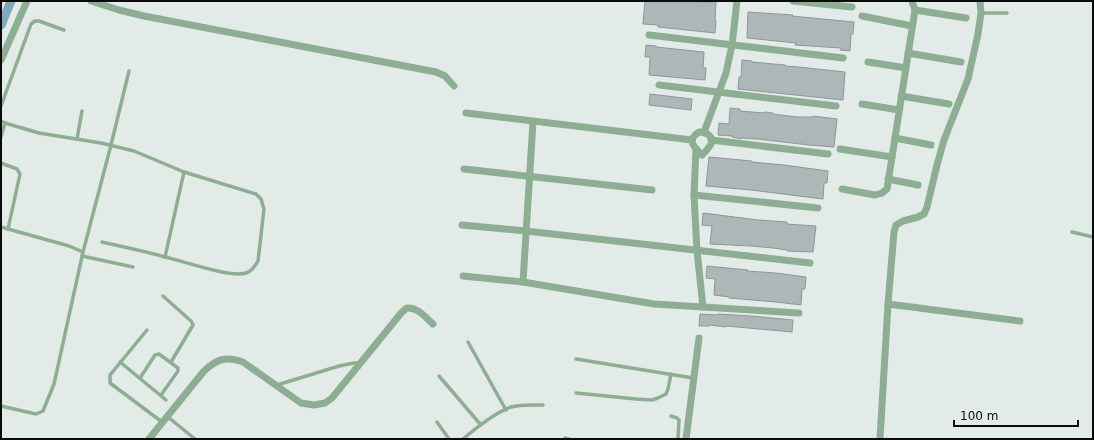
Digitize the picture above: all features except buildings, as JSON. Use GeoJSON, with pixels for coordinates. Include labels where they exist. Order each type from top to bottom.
{"type":"FeatureCollection","features":[{"type":"Feature","properties":{"kind":"street"},"geometry":{"type":"LineString","coordinates":[[1,60],[27,1]]}},
{"type":"Feature","properties":{"kind":"street"},"geometry":{"type":"LineString","coordinates":[[92,1],[144,16],[436,72],[445,76],[454,86]]}},
{"type":"Feature","properties":{"kind":"street"},"geometry":{"type":"LineString","coordinates":[[704,132],[726,73],[732,45],[737,1]]}},
{"type":"Feature","properties":{"kind":"street"},"geometry":{"type":"LineString","coordinates":[[793,1],[852,7]]}},
{"type":"Feature","properties":{"kind":"street"},"geometry":{"type":"LineString","coordinates":[[842,189],[875,194],[882,193],[887,189],[915,10],[912,1]]}},
{"type":"Feature","properties":{"kind":"street"},"geometry":{"type":"LineString","coordinates":[[880,439],[894,232],[896,225],[924,214],[927,207],[944,140],[968,79],[978,34],[981,13],[980,1]]}},
{"type":"Feature","properties":{"kind":"street"},"geometry":{"type":"LineString","coordinates":[[915,10],[966,18]]}},
{"type":"Feature","properties":{"kind":"street"},"geometry":{"type":"LineString","coordinates":[[862,16],[912,26]]}},
{"type":"Feature","properties":{"kind":"street"},"geometry":{"type":"LineString","coordinates":[[649,35],[843,58]]}},
{"type":"Feature","properties":{"kind":"street"},"geometry":{"type":"LineString","coordinates":[[908,53],[961,62]]}},
{"type":"Feature","properties":{"kind":"street"},"geometry":{"type":"LineString","coordinates":[[868,62],[906,68]]}},
{"type":"Feature","properties":{"kind":"street"},"geometry":{"type":"LineString","coordinates":[[659,85],[836,106]]}},
{"type":"Feature","properties":{"kind":"street"},"geometry":{"type":"LineString","coordinates":[[901,96],[949,104]]}},
{"type":"Feature","properties":{"kind":"street"},"geometry":{"type":"LineString","coordinates":[[862,104],[899,110]]}},
{"type":"Feature","properties":{"kind":"street"},"geometry":{"type":"LineString","coordinates":[[466,113],[692,140]]}},
{"type":"Feature","properties":{"kind":"street"},"geometry":{"type":"LineString","coordinates":[[523,282],[532,122]]}},
{"type":"Feature","properties":{"kind":"street"},"geometry":{"type":"LineString","coordinates":[[699,132],[704,132],[709,135],[711,145],[702,155],[693,145],[692,140],[694,135],[699,132]]}},
{"type":"Feature","properties":{"kind":"street"},"geometry":{"type":"LineString","coordinates":[[895,138],[931,144]]}},
{"type":"Feature","properties":{"kind":"street"},"geometry":{"type":"LineString","coordinates":[[711,140],[828,154]]}},
{"type":"Feature","properties":{"kind":"street"},"geometry":{"type":"LineString","coordinates":[[840,148],[892,157]]}},
{"type":"Feature","properties":{"kind":"street"},"geometry":{"type":"LineString","coordinates":[[696,149],[694,195],[697,251],[703,307]]}},
{"type":"Feature","properties":{"kind":"street"},"geometry":{"type":"LineString","coordinates":[[464,169],[652,190]]}},
{"type":"Feature","properties":{"kind":"street"},"geometry":{"type":"LineString","coordinates":[[888,179],[918,185]]}},
{"type":"Feature","properties":{"kind":"street"},"geometry":{"type":"LineString","coordinates":[[694,195],[818,208]]}},
{"type":"Feature","properties":{"kind":"street"},"geometry":{"type":"LineString","coordinates":[[462,225],[810,263]]}},
{"type":"Feature","properties":{"kind":"street"},"geometry":{"type":"LineString","coordinates":[[463,276],[523,282],[654,304],[799,313]]}},
{"type":"Feature","properties":{"kind":"street"},"geometry":{"type":"LineString","coordinates":[[888,304],[1020,320]]}},
{"type":"Feature","properties":{"kind":"street"},"geometry":{"type":"LineString","coordinates":[[149,439],[204,371],[213,363],[223,359],[234,359],[243,362],[301,403],[314,405],[325,403],[332,398],[402,312],[407,308],[412,307],[417,310],[433,324]]}},
{"type":"Feature","properties":{"kind":"street"},"geometry":{"type":"LineString","coordinates":[[686,439],[699,338]]}},
{"type":"Feature","properties":{"kind":"lane"},"geometry":{"type":"LineString","coordinates":[[981,13],[1007,13]]}},
{"type":"Feature","properties":{"kind":"lane"},"geometry":{"type":"LineString","coordinates":[[1,106],[31,24],[35,21],[39,21],[64,30]]}},
{"type":"Feature","properties":{"kind":"lane"},"geometry":{"type":"LineString","coordinates":[[1,406],[36,414],[43,411],[54,384],[82,254],[111,145],[128,71]]}},
{"type":"Feature","properties":{"kind":"lane"},"geometry":{"type":"LineString","coordinates":[[77,139],[82,111]]}},
{"type":"Feature","properties":{"kind":"lane"},"geometry":{"type":"LineString","coordinates":[[1,121],[39,133],[111,145],[134,151],[184,172],[256,194],[261,199],[264,209],[258,261],[255,268],[246,273],[236,274],[224,272],[102,242]]}},
{"type":"Feature","properties":{"kind":"lane"},"geometry":{"type":"LineString","coordinates":[[1,137],[5,123]]}},
{"type":"Feature","properties":{"kind":"lane"},"geometry":{"type":"LineString","coordinates":[[1,163],[17,169],[20,174],[8,229]]}},
{"type":"Feature","properties":{"kind":"lane"},"geometry":{"type":"LineString","coordinates":[[165,257],[184,172]]}},
{"type":"Feature","properties":{"kind":"lane"},"geometry":{"type":"LineString","coordinates":[[1,227],[69,246],[82,254],[133,267]]}},
{"type":"Feature","properties":{"kind":"lane"},"geometry":{"type":"LineString","coordinates":[[1072,232],[1093,237]]}},
{"type":"Feature","properties":{"kind":"lane"},"geometry":{"type":"LineString","coordinates":[[163,296],[193,324],[170,362]]}},
{"type":"Feature","properties":{"kind":"lane"},"geometry":{"type":"LineString","coordinates":[[147,330],[110,374],[110,383],[162,422]]}},
{"type":"Feature","properties":{"kind":"lane"},"geometry":{"type":"LineString","coordinates":[[468,342],[506,410]]}},
{"type":"Feature","properties":{"kind":"lane"},"geometry":{"type":"LineString","coordinates":[[140,378],[155,355],[158,354],[178,368],[178,372],[160,395]]}},
{"type":"Feature","properties":{"kind":"lane"},"geometry":{"type":"LineString","coordinates":[[576,359],[694,378]]}},
{"type":"Feature","properties":{"kind":"lane"},"geometry":{"type":"LineString","coordinates":[[120,362],[166,400]]}},
{"type":"Feature","properties":{"kind":"lane"},"geometry":{"type":"LineString","coordinates":[[276,385],[339,366],[360,363]]}},
{"type":"Feature","properties":{"kind":"lane"},"geometry":{"type":"LineString","coordinates":[[576,393],[652,400],[666,394],[671,374]]}},
{"type":"Feature","properties":{"kind":"lane"},"geometry":{"type":"LineString","coordinates":[[439,376],[480,425]]}},
{"type":"Feature","properties":{"kind":"lane"},"geometry":{"type":"LineString","coordinates":[[463,439],[480,425],[511,407],[543,405]]}},
{"type":"Feature","properties":{"kind":"lane"},"geometry":{"type":"LineString","coordinates":[[167,416],[195,439]]}},
{"type":"Feature","properties":{"kind":"lane"},"geometry":{"type":"LineString","coordinates":[[671,416],[679,420],[678,439]]}},
{"type":"Feature","properties":{"kind":"lane"},"geometry":{"type":"LineString","coordinates":[[436,422],[449,439]]}},
{"type":"Feature","properties":{"kind":"lane"},"geometry":{"type":"LineString","coordinates":[[565,438],[569,439]]}},
{"type":"Feature","properties":{"kind":"waterway"},"geometry":{"type":"LineString","coordinates":[[1,25],[11,1]]}}]}
